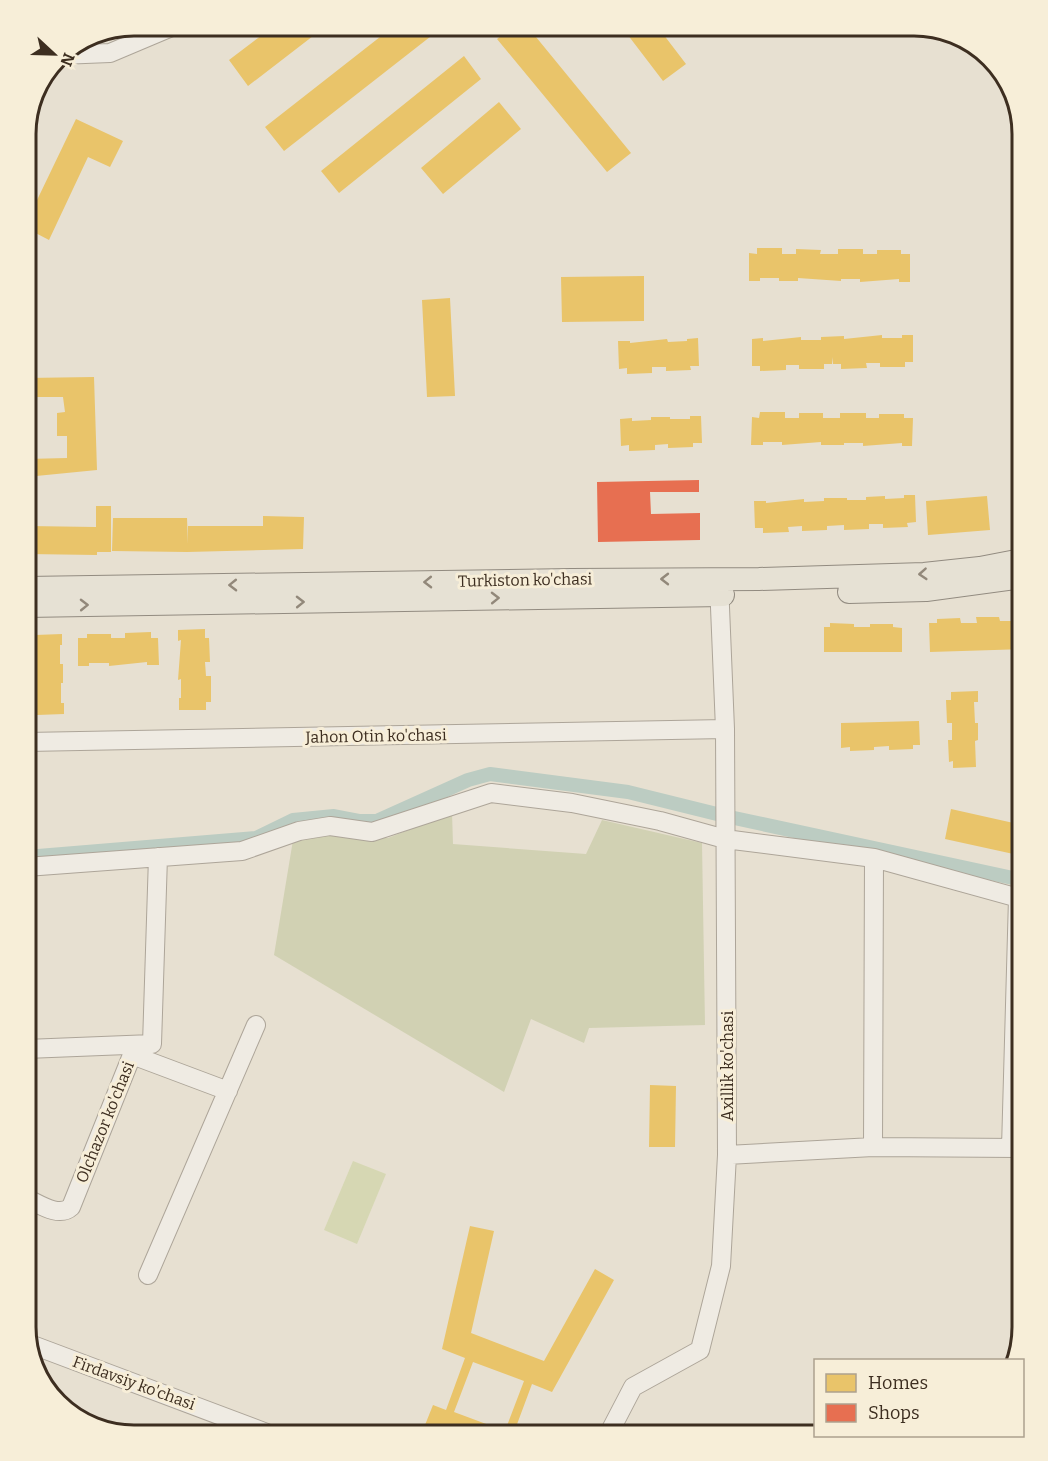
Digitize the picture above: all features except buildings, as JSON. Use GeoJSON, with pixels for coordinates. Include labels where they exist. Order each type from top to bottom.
{"type":"FeatureCollection","features":[{"type":"Feature","properties":{"kind":"main road","name":"Turkiston ko'chasi"},"geometry":{"type":"LineString","coordinates":[[36,606],[719,587],[924,574],[1012,562]]}},
{"type":"Feature","properties":{"kind":"main road","name":"Turkiston ko'chasi"},"geometry":{"type":"LineString","coordinates":[[36,588],[582,580],[719,587],[926,590],[1012,578]]}},
{"type":"Feature","properties":{"kind":"street"},"geometry":{"type":"LineString","coordinates":[[84,54],[110,53],[150,36]]}},
{"type":"Feature","properties":{"kind":"street"},"geometry":{"type":"LineString","coordinates":[[719,587],[725,729]]}},
{"type":"Feature","properties":{"kind":"street","name":"Jahon Otin ko'chasi"},"geometry":{"type":"LineString","coordinates":[[36,742],[725,729]]}},
{"type":"Feature","properties":{"kind":"street","name":"Axillik ko'chasi"},"geometry":{"type":"LineString","coordinates":[[613,1425],[633,1387],[700,1350],[721,1266],[727,1155],[725,729]]}},
{"type":"Feature","properties":{"kind":"street"},"geometry":{"type":"LineString","coordinates":[[36,866],[242,851],[299,831],[330,826],[372,832],[491,794],[572,803],[725,835],[874,858],[1012,896]]}},
{"type":"Feature","properties":{"kind":"street","name":"Olchazor ko'chasi"},"geometry":{"type":"LineString","coordinates":[[36,1202],[60,1212],[67,1211],[71,1207],[134,1050],[152,1044],[158,857]]}},
{"type":"Feature","properties":{"kind":"street"},"geometry":{"type":"LineString","coordinates":[[873,1147],[874,858]]}},
{"type":"Feature","properties":{"kind":"street"},"geometry":{"type":"LineString","coordinates":[[148,1275],[256,1025]]}},
{"type":"Feature","properties":{"kind":"street"},"geometry":{"type":"LineString","coordinates":[[36,1049],[134,1050],[228,1091]]}},
{"type":"Feature","properties":{"kind":"street"},"geometry":{"type":"LineString","coordinates":[[727,1155],[873,1147],[1012,1148]]}},
{"type":"Feature","properties":{"kind":"street","name":"Firdavsiy ko'chasi"},"geometry":{"type":"LineString","coordinates":[[38,1347],[245,1425]]}},
{"type":"Feature","properties":{"kind":"green space"},"geometry":{"type":"Polygon","coordinates":[[[452,813],[453,844],[586,854],[602,820],[702,843],[705,1025],[589,1028],[584,1043],[531,1019],[504,1092],[274,955],[293,840],[335,832],[388,838],[452,813]]]}},
{"type":"Feature","properties":{"kind":"green space"},"geometry":{"type":"Polygon","coordinates":[[[353,1161],[386,1174],[357,1244],[324,1230],[353,1161]]]}},
{"type":"Feature","properties":{"kind":"waterway"},"geometry":{"type":"LineString","coordinates":[[36,856],[256,838],[293,820],[334,816],[360,821],[377,821],[468,780],[490,774],[628,792],[725,816],[1012,878]]}}]}
